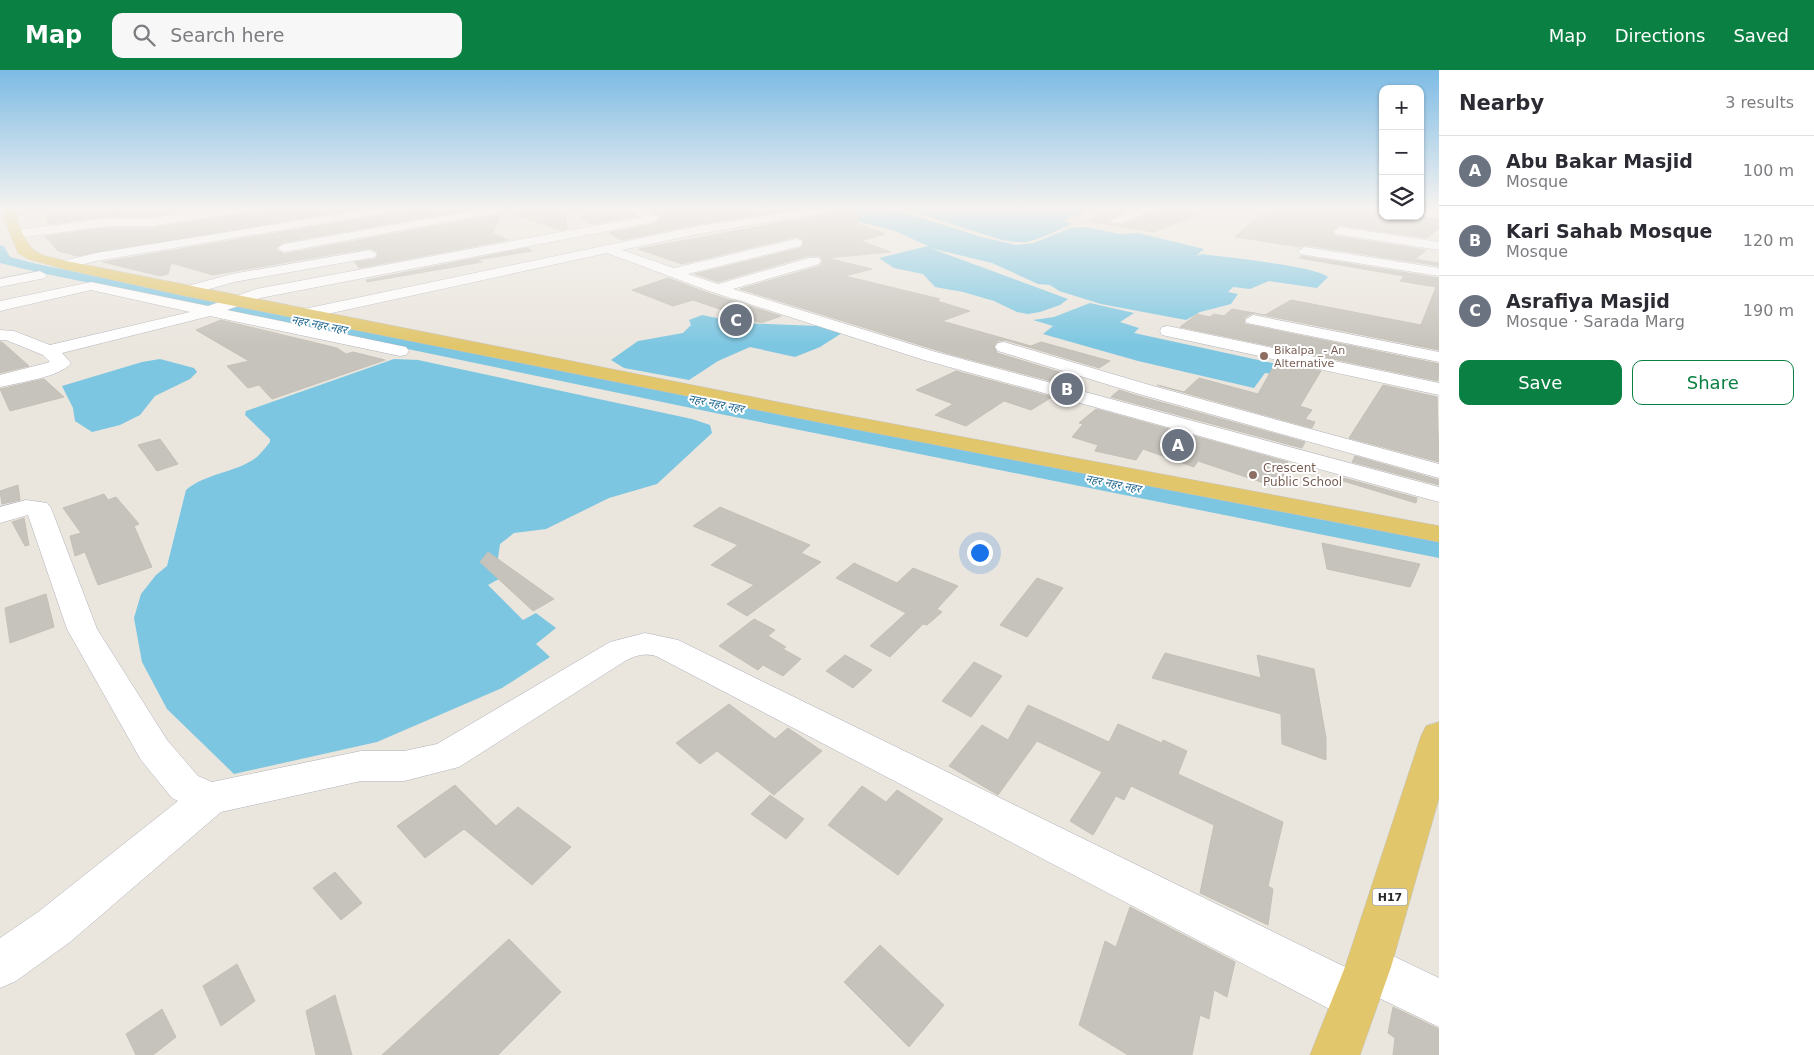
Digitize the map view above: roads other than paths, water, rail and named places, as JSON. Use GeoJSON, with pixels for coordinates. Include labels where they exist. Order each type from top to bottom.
{"type":"FeatureCollection","features":[{"type":"Feature","properties":{"kind":"main road"},"geometry":{"type":"LineString","coordinates":[[30,254],[64,265],[185,291],[222,305],[304,314],[818,416],[1439,534]]}},
{"type":"Feature","properties":{"kind":"main road","name":"H17"},"geometry":{"type":"LineString","coordinates":[[1335,1055],[1362,982],[1439,736]]}},
{"type":"Feature","properties":{"kind":"street"},"geometry":{"type":"LineString","coordinates":[[64,265],[109,254]]}},
{"type":"Feature","properties":{"kind":"street"},"geometry":{"type":"LineString","coordinates":[[185,291],[232,278],[353,254]]}},
{"type":"Feature","properties":{"kind":"street"},"geometry":{"type":"LineString","coordinates":[[49,351],[188,318],[256,294],[456,254]]}},
{"type":"Feature","properties":{"kind":"street"},"geometry":{"type":"LineString","coordinates":[[304,314],[584,254]]}},
{"type":"Feature","properties":{"kind":"street"},"geometry":{"type":"LineString","coordinates":[[621,254],[717,289],[930,356],[1439,496]]}},
{"type":"Feature","properties":{"kind":"street"},"geometry":{"type":"LineString","coordinates":[[673,273],[751,254]]}},
{"type":"Feature","properties":{"kind":"street"},"geometry":{"type":"LineString","coordinates":[[1324,254],[1439,272]]}},
{"type":"Feature","properties":{"kind":"street"},"geometry":{"type":"LineString","coordinates":[[717,289],[814,261]]}},
{"type":"Feature","properties":{"kind":"street"},"geometry":{"type":"LineString","coordinates":[[0,283],[40,275]]}},
{"type":"Feature","properties":{"kind":"street"},"geometry":{"type":"LineString","coordinates":[[0,306],[91,286],[222,305],[400,350]]}},
{"type":"Feature","properties":{"kind":"street"},"geometry":{"type":"LineString","coordinates":[[1253,320],[1439,357]]}},
{"type":"Feature","properties":{"kind":"street"},"geometry":{"type":"LineString","coordinates":[[1168,331],[1439,389]]}},
{"type":"Feature","properties":{"kind":"street"},"geometry":{"type":"LineString","coordinates":[[0,335],[8,335],[49,351],[62,363],[47,370],[0,381]]}},
{"type":"Feature","properties":{"kind":"street"},"geometry":{"type":"LineString","coordinates":[[1004,348],[1146,390],[1439,471]]}},
{"type":"Feature","properties":{"kind":"street"},"geometry":{"type":"LineString","coordinates":[[0,515],[26,508],[38,508],[82,629],[154,750],[185,786],[210,798]]}},
{"type":"Feature","properties":{"kind":"street"},"geometry":{"type":"LineString","coordinates":[[0,965],[54,927],[210,798],[360,766],[404,766],[446,757],[614,653],[634,643],[651,643],[676,652],[1362,982],[1439,1003]]}},
{"type":"Feature","properties":{"kind":"water"},"geometry":{"type":"Polygon","coordinates":[[[895,254],[946,254],[1068,299],[1060,305],[1040,312],[1028,314],[1017,312],[994,301],[963,292],[935,287],[923,274],[894,268],[879,258],[895,254]]]}},
{"type":"Feature","properties":{"kind":"water"},"geometry":{"type":"Polygon","coordinates":[[[955,254],[1198,254],[1196,256],[1202,254],[1269,262],[1306,269],[1328,277],[1317,288],[1269,281],[1250,289],[1233,287],[1228,292],[1238,294],[1231,304],[1200,312],[1186,320],[1101,304],[1059,291],[1050,285],[1038,284],[992,263],[955,254]]]}},
{"type":"Feature","properties":{"kind":"water"},"geometry":{"type":"Polygon","coordinates":[[[1090,303],[1134,313],[1120,322],[1139,328],[1134,333],[1295,368],[1287,376],[1265,373],[1254,388],[1138,361],[1043,334],[1053,326],[1033,320],[1054,317],[1090,303]]]}},
{"type":"Feature","properties":{"kind":"water"},"geometry":{"type":"Polygon","coordinates":[[[702,315],[741,323],[818,326],[842,333],[820,347],[795,357],[750,347],[718,361],[689,380],[624,368],[611,360],[638,341],[683,333],[691,325],[689,320],[702,315]]]}},
{"type":"Feature","properties":{"kind":"water"},"geometry":{"type":"Polygon","coordinates":[[[160,359],[194,368],[197,372],[190,379],[155,396],[140,415],[120,425],[92,432],[75,421],[73,408],[62,386],[142,362],[160,359]]]}},
{"type":"Feature","properties":{"kind":"water"},"geometry":{"type":"Polygon","coordinates":[[[394,359],[418,360],[692,419],[710,425],[712,433],[657,484],[609,498],[546,529],[514,533],[500,544],[497,565],[508,574],[488,585],[523,620],[536,613],[556,628],[536,644],[550,657],[502,688],[377,742],[234,774],[167,709],[142,662],[134,618],[141,594],[156,575],[167,566],[186,490],[203,480],[249,462],[257,457],[270,442],[270,439],[245,415],[246,411],[394,359]]]}},
{"type":"Feature","properties":{"kind":"waterway","name":"नहर नहर नहर"},"geometry":{"type":"LineString","coordinates":[[2,254],[4,260],[37,268],[720,408],[1439,550]]}},
{"type":"Feature","properties":{"kind":"place","name":"Asrafiya Masjid"},"geometry":{"type":"Point","coordinates":[736,320]}},
{"type":"Feature","properties":{"kind":"place","name":"Bikalpa _- An Alternative"},"geometry":{"type":"Point","coordinates":[1264,356]}},
{"type":"Feature","properties":{"kind":"place","name":"Kari Sahab Mosque"},"geometry":{"type":"Point","coordinates":[1067,389]}},
{"type":"Feature","properties":{"kind":"place","name":"Abu Bakar Masjid"},"geometry":{"type":"Point","coordinates":[1178,445]}},
{"type":"Feature","properties":{"kind":"place","name":"Crescent Public School"},"geometry":{"type":"Point","coordinates":[1253,475]}}]}
